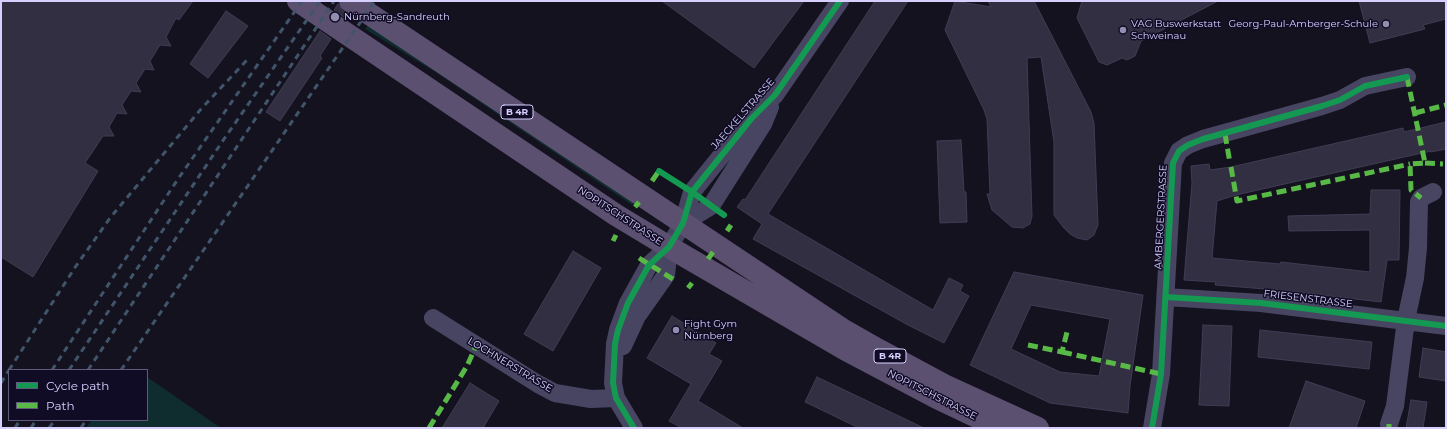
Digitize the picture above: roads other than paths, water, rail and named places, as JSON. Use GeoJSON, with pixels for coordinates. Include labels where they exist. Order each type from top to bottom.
{"type":"FeatureCollection","features":[{"type":"Feature","properties":{"kind":"main road","name":"NOPITSCHSTRASSE"},"geometry":{"type":"LineString","coordinates":[[298,1],[616,215],[749,295],[863,360],[1000,428]]}},
{"type":"Feature","properties":{"kind":"main road","name":"NOPITSCHSTRASSE"},"geometry":{"type":"LineString","coordinates":[[350,1],[818,314],[860,340],[944,385],[1038,428]]}},
{"type":"Feature","properties":{"kind":"street","name":"JAECKELSTRASSE"},"geometry":{"type":"LineString","coordinates":[[683,223],[692,192],[742,130],[775,95],[840,1]]}},
{"type":"Feature","properties":{"kind":"street","name":"AMBERGERSTRASSE"},"geometry":{"type":"LineString","coordinates":[[1152,428],[1161,374],[1173,163],[1179,151],[1188,145],[1203,139],[1340,100],[1365,86],[1406,77]]}},
{"type":"Feature","properties":{"kind":"street"},"geometry":{"type":"LineString","coordinates":[[1389,424],[1395,406],[1406,320],[1415,278],[1418,248],[1419,202],[1421,198],[1433,192]]}},
{"type":"Feature","properties":{"kind":"street"},"geometry":{"type":"LineString","coordinates":[[634,428],[616,398],[613,383],[614,370],[628,333],[637,316],[666,275],[669,247],[683,223]]}},
{"type":"Feature","properties":{"kind":"street","name":"FRIESENSTRASSE"},"geometry":{"type":"LineString","coordinates":[[1166,297],[1261,303],[1446,326]]}},
{"type":"Feature","properties":{"kind":"street","name":"LOCHNERSTRASSE"},"geometry":{"type":"LineString","coordinates":[[433,318],[538,384],[555,393],[592,399],[616,398]]}},
{"type":"Feature","properties":{"kind":"railway"},"geometry":{"type":"LineString","coordinates":[[53,369],[178,179],[302,1]]}},
{"type":"Feature","properties":{"kind":"railway"},"geometry":{"type":"LineString","coordinates":[[70,369],[222,142],[320,1]]}},
{"type":"Feature","properties":{"kind":"railway"},"geometry":{"type":"LineString","coordinates":[[89,369],[334,1]]}},
{"type":"Feature","properties":{"kind":"railway"},"geometry":{"type":"LineString","coordinates":[[122,369],[375,1]]}},
{"type":"Feature","properties":{"kind":"railway"},"geometry":{"type":"LineString","coordinates":[[10,369],[76,266],[110,218],[201,109],[247,60]]}},
{"type":"Feature","properties":{"kind":"railway"},"geometry":{"type":"LineString","coordinates":[[1,383],[8,372]]}},
{"type":"Feature","properties":{"kind":"railway"},"geometry":{"type":"LineString","coordinates":[[15,428],[19,421]]}},
{"type":"Feature","properties":{"kind":"railway"},"geometry":{"type":"LineString","coordinates":[[31,428],[35,421]]}},
{"type":"Feature","properties":{"kind":"railway"},"geometry":{"type":"LineString","coordinates":[[49,428],[54,421]]}},
{"type":"Feature","properties":{"kind":"railway"},"geometry":{"type":"LineString","coordinates":[[81,428],[85,421]]}},
{"type":"Feature","properties":{"kind":"place","name":"Nürnberg-Sandreuth"},"geometry":{"type":"Point","coordinates":[335,17]}},
{"type":"Feature","properties":{"kind":"place","name":"Georg-Paul-Amberger-Schule"},"geometry":{"type":"Point","coordinates":[1386,24]}},
{"type":"Feature","properties":{"kind":"place","name":"VAG Buswerkstatt Schweinau"},"geometry":{"type":"Point","coordinates":[1123,30]}},
{"type":"Feature","properties":{"kind":"place","name":"Fight Gym Nürnberg"},"geometry":{"type":"Point","coordinates":[676,330]}}]}
